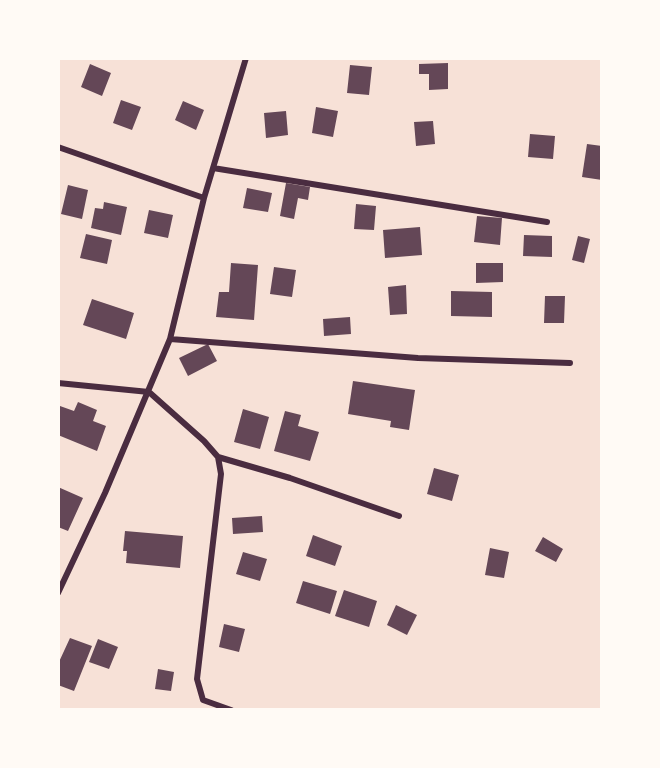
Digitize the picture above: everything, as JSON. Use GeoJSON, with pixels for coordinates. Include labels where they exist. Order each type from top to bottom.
{"type":"FeatureCollection","features":[{"type":"Feature","properties":{"kind":"street"},"geometry":{"type":"LineString","coordinates":[[58,593],[149,392],[170,339],[204,198],[246,58]]}},
{"type":"Feature","properties":{"kind":"street"},"geometry":{"type":"LineString","coordinates":[[58,147],[204,198]]}},
{"type":"Feature","properties":{"kind":"street"},"geometry":{"type":"LineString","coordinates":[[213,168],[547,222]]}},
{"type":"Feature","properties":{"kind":"street"},"geometry":{"type":"LineString","coordinates":[[170,339],[418,358],[570,363]]}},
{"type":"Feature","properties":{"kind":"street"},"geometry":{"type":"LineString","coordinates":[[58,383],[149,392],[218,457],[290,478],[399,516]]}},
{"type":"Feature","properties":{"kind":"street"},"geometry":{"type":"LineString","coordinates":[[218,457],[222,474],[197,679],[203,700],[231,710]]}},
{"type":"Feature","properties":{"kind":"building"},"geometry":{"type":"Polygon","coordinates":[[[448,63],[448,89],[429,90],[429,74],[419,74],[419,64],[448,63]]]}},
{"type":"Feature","properties":{"kind":"building"},"geometry":{"type":"Polygon","coordinates":[[[90,64],[111,73],[102,96],[81,87],[90,64]]]}},
{"type":"Feature","properties":{"kind":"building"},"geometry":{"type":"Polygon","coordinates":[[[350,65],[372,67],[369,95],[347,93],[350,65]]]}},
{"type":"Feature","properties":{"kind":"building"},"geometry":{"type":"Polygon","coordinates":[[[121,100],[141,107],[132,130],[113,123],[121,100]]]}},
{"type":"Feature","properties":{"kind":"building"},"geometry":{"type":"Polygon","coordinates":[[[183,101],[204,110],[196,130],[175,120],[183,101]]]}},
{"type":"Feature","properties":{"kind":"building"},"geometry":{"type":"Polygon","coordinates":[[[316,107],[338,111],[333,137],[312,133],[316,107]]]}},
{"type":"Feature","properties":{"kind":"building"},"geometry":{"type":"Polygon","coordinates":[[[286,111],[288,135],[266,138],[264,113],[286,111]]]}},
{"type":"Feature","properties":{"kind":"building"},"geometry":{"type":"Polygon","coordinates":[[[433,121],[435,144],[416,146],[414,122],[433,121]]]}},
{"type":"Feature","properties":{"kind":"building"},"geometry":{"type":"Polygon","coordinates":[[[530,134],[555,136],[553,159],[528,157],[530,134]]]}},
{"type":"Feature","properties":{"kind":"building"},"geometry":{"type":"Polygon","coordinates":[[[587,144],[602,146],[602,180],[582,177],[587,144]]]}},
{"type":"Feature","properties":{"kind":"building"},"geometry":{"type":"Polygon","coordinates":[[[286,183],[310,187],[308,200],[298,198],[294,219],[280,216],[286,183]]]}},
{"type":"Feature","properties":{"kind":"building"},"geometry":{"type":"Polygon","coordinates":[[[68,185],[88,190],[82,219],[61,214],[68,185]]]}},
{"type":"Feature","properties":{"kind":"building"},"geometry":{"type":"Polygon","coordinates":[[[247,188],[272,193],[268,212],[243,208],[247,188]]]}},
{"type":"Feature","properties":{"kind":"building"},"geometry":{"type":"Polygon","coordinates":[[[104,202],[127,207],[121,235],[91,228],[95,208],[103,209],[104,202]]]}},
{"type":"Feature","properties":{"kind":"building"},"geometry":{"type":"Polygon","coordinates":[[[356,204],[376,206],[374,230],[354,229],[356,204]]]}},
{"type":"Feature","properties":{"kind":"building"},"geometry":{"type":"Polygon","coordinates":[[[149,210],[173,215],[168,238],[144,233],[149,210]]]}},
{"type":"Feature","properties":{"kind":"building"},"geometry":{"type":"Polygon","coordinates":[[[477,216],[502,218],[500,245],[474,242],[477,216]]]}},
{"type":"Feature","properties":{"kind":"building"},"geometry":{"type":"Polygon","coordinates":[[[420,227],[422,255],[385,258],[383,230],[420,227]]]}},
{"type":"Feature","properties":{"kind":"building"},"geometry":{"type":"Polygon","coordinates":[[[86,234],[112,240],[107,264],[80,258],[86,234]]]}},
{"type":"Feature","properties":{"kind":"building"},"geometry":{"type":"Polygon","coordinates":[[[524,235],[552,236],[552,257],[523,256],[524,235]]]}},
{"type":"Feature","properties":{"kind":"building"},"geometry":{"type":"Polygon","coordinates":[[[578,236],[590,239],[584,263],[572,260],[578,236]]]}},
{"type":"Feature","properties":{"kind":"building"},"geometry":{"type":"Polygon","coordinates":[[[231,263],[258,265],[254,320],[216,317],[219,292],[229,292],[231,263]]]}},
{"type":"Feature","properties":{"kind":"building"},"geometry":{"type":"Polygon","coordinates":[[[476,263],[503,263],[503,282],[476,283],[476,263]]]}},
{"type":"Feature","properties":{"kind":"building"},"geometry":{"type":"Polygon","coordinates":[[[274,267],[296,270],[292,297],[270,294],[274,267]]]}},
{"type":"Feature","properties":{"kind":"building"},"geometry":{"type":"Polygon","coordinates":[[[406,285],[407,314],[390,315],[388,287],[406,285]]]}},
{"type":"Feature","properties":{"kind":"building"},"geometry":{"type":"Polygon","coordinates":[[[451,291],[492,292],[492,317],[451,316],[451,291]]]}},
{"type":"Feature","properties":{"kind":"building"},"geometry":{"type":"Polygon","coordinates":[[[545,296],[565,296],[564,323],[544,323],[545,296]]]}},
{"type":"Feature","properties":{"kind":"building"},"geometry":{"type":"Polygon","coordinates":[[[92,299],[134,313],[126,339],[83,325],[92,299]]]}},
{"type":"Feature","properties":{"kind":"building"},"geometry":{"type":"Polygon","coordinates":[[[350,317],[351,334],[324,336],[323,319],[350,317]]]}},
{"type":"Feature","properties":{"kind":"building"},"geometry":{"type":"Polygon","coordinates":[[[208,344],[217,361],[188,376],[179,358],[208,344]]]}},
{"type":"Feature","properties":{"kind":"building"},"geometry":{"type":"Polygon","coordinates":[[[353,381],[415,390],[409,430],[390,427],[391,421],[348,414],[353,381]]]}},
{"type":"Feature","properties":{"kind":"building"},"geometry":{"type":"Polygon","coordinates":[[[78,402],[97,410],[93,421],[106,426],[97,451],[58,435],[60,406],[74,411],[78,402]]]}},
{"type":"Feature","properties":{"kind":"building"},"geometry":{"type":"Polygon","coordinates":[[[243,409],[269,417],[260,449],[234,442],[243,409]]]}},
{"type":"Feature","properties":{"kind":"building"},"geometry":{"type":"Polygon","coordinates":[[[285,411],[301,415],[298,426],[319,432],[310,461],[274,451],[285,411]]]}},
{"type":"Feature","properties":{"kind":"building"},"geometry":{"type":"Polygon","coordinates":[[[434,468],[459,475],[452,501],[427,494],[434,468]]]}},
{"type":"Feature","properties":{"kind":"building"},"geometry":{"type":"Polygon","coordinates":[[[58,487],[83,498],[68,531],[58,527],[58,487]]]}},
{"type":"Feature","properties":{"kind":"building"},"geometry":{"type":"Polygon","coordinates":[[[262,516],[263,532],[233,534],[232,518],[262,516]]]}},
{"type":"Feature","properties":{"kind":"building"},"geometry":{"type":"Polygon","coordinates":[[[125,531],[183,536],[180,568],[126,563],[127,551],[123,551],[125,531]]]}},
{"type":"Feature","properties":{"kind":"building"},"geometry":{"type":"Polygon","coordinates":[[[313,535],[342,546],[335,566],[306,556],[313,535]]]}},
{"type":"Feature","properties":{"kind":"building"},"geometry":{"type":"Polygon","coordinates":[[[543,537],[563,549],[556,562],[535,551],[543,537]]]}},
{"type":"Feature","properties":{"kind":"building"},"geometry":{"type":"Polygon","coordinates":[[[490,548],[509,552],[504,578],[485,575],[490,548]]]}},
{"type":"Feature","properties":{"kind":"building"},"geometry":{"type":"Polygon","coordinates":[[[243,552],[267,559],[260,581],[236,574],[243,552]]]}},
{"type":"Feature","properties":{"kind":"building"},"geometry":{"type":"Polygon","coordinates":[[[303,581],[337,591],[330,614],[296,603],[303,581]]]}},
{"type":"Feature","properties":{"kind":"building"},"geometry":{"type":"Polygon","coordinates":[[[344,590],[377,601],[369,627],[335,616],[344,590]]]}},
{"type":"Feature","properties":{"kind":"building"},"geometry":{"type":"Polygon","coordinates":[[[396,605],[417,615],[407,635],[387,625],[396,605]]]}},
{"type":"Feature","properties":{"kind":"building"},"geometry":{"type":"Polygon","coordinates":[[[224,624],[245,629],[239,652],[219,647],[224,624]]]}},
{"type":"Feature","properties":{"kind":"building"},"geometry":{"type":"Polygon","coordinates":[[[70,638],[92,646],[74,691],[58,685],[58,664],[70,638]]]}},
{"type":"Feature","properties":{"kind":"building"},"geometry":{"type":"Polygon","coordinates":[[[98,639],[118,647],[109,669],[89,662],[98,639]]]}},
{"type":"Feature","properties":{"kind":"building"},"geometry":{"type":"Polygon","coordinates":[[[158,669],[174,672],[171,691],[155,689],[158,669]]]}}]}
